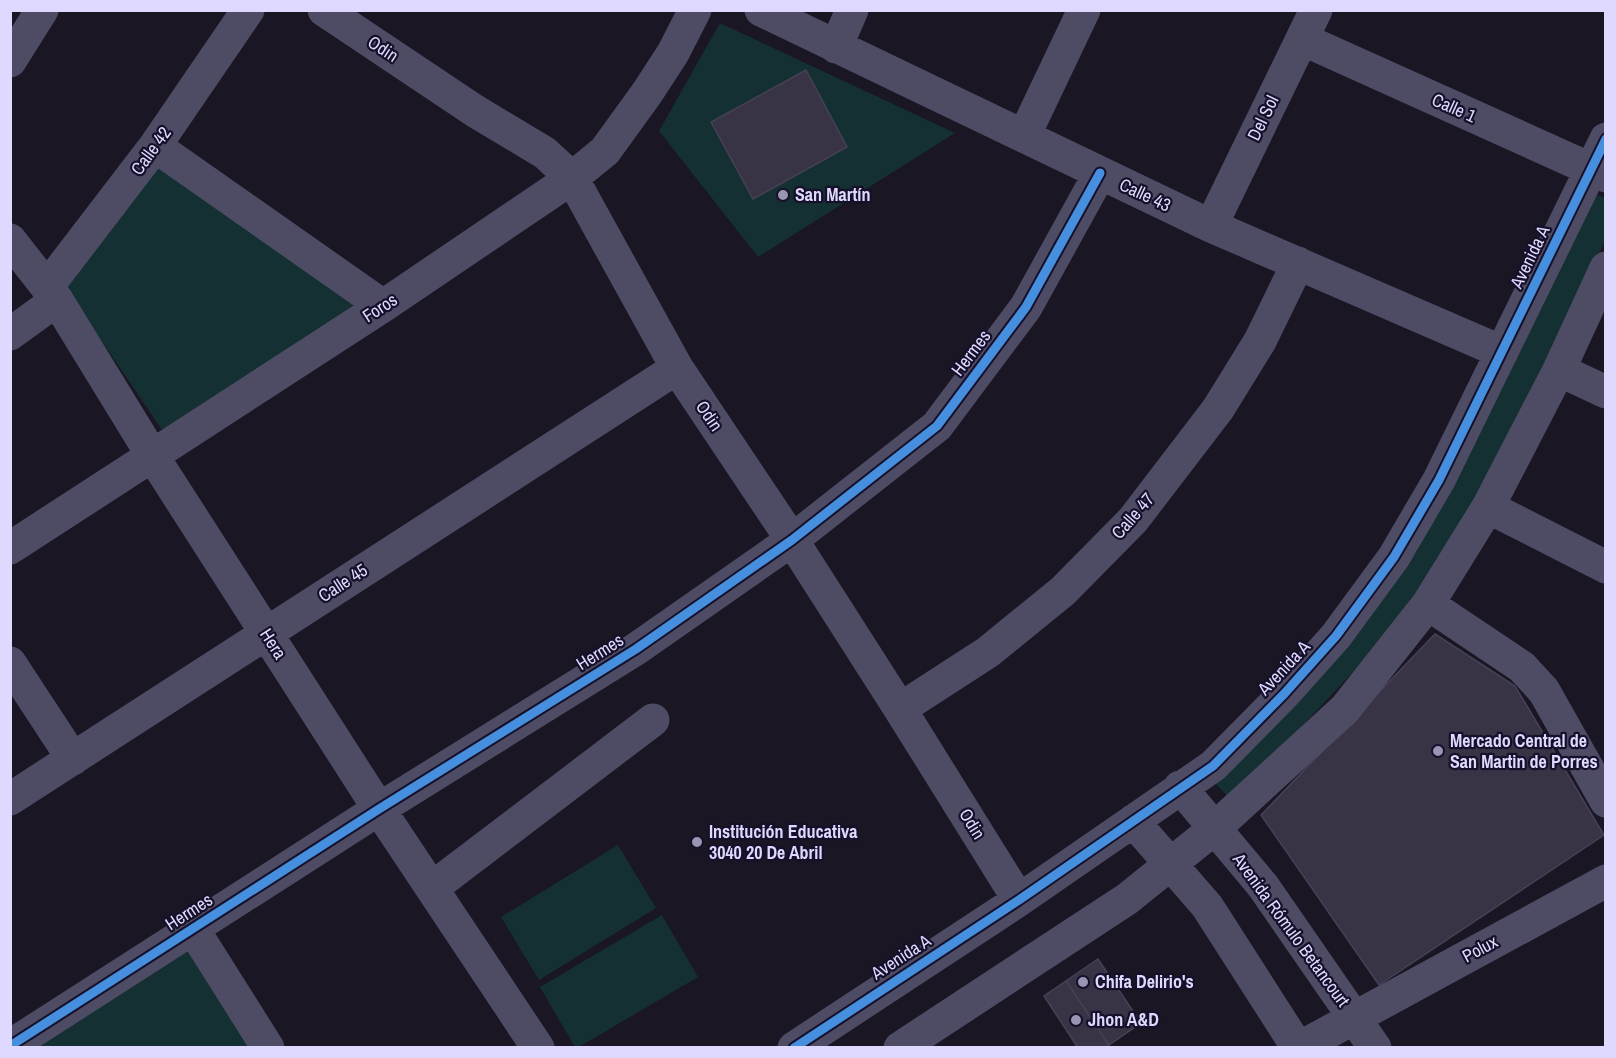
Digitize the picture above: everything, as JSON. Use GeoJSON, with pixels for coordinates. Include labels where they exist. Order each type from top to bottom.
{"type":"FeatureCollection","features":[{"type":"Feature","properties":{"kind":"street"},"geometry":{"type":"LineString","coordinates":[[10,60],[42,10]]}},
{"type":"Feature","properties":{"kind":"street","name":"Calle 42"},"geometry":{"type":"LineString","coordinates":[[10,334],[52,294],[248,10]]}},
{"type":"Feature","properties":{"kind":"street","name":"Odin"},"geometry":{"type":"LineString","coordinates":[[324,10],[475,111],[545,153],[572,178],[676,368],[792,540],[1019,900]]}},
{"type":"Feature","properties":{"kind":"street","name":"Foros"},"geometry":{"type":"LineString","coordinates":[[10,548],[383,306],[572,178],[605,151],[673,53],[695,10]]}},
{"type":"Feature","properties":{"kind":"street","name":"Calle 43"},"geometry":{"type":"LineString","coordinates":[[761,10],[1211,226],[1502,352]]}},
{"type":"Feature","properties":{"kind":"street"},"geometry":{"type":"LineString","coordinates":[[836,46],[852,10]]}},
{"type":"Feature","properties":{"kind":"street"},"geometry":{"type":"LineString","coordinates":[[1024,136],[1084,10]]}},
{"type":"Feature","properties":{"kind":"street","name":"Del Sol"},"geometry":{"type":"LineString","coordinates":[[1211,226],[1316,10]]}},
{"type":"Feature","properties":{"kind":"street","name":"Calle 1"},"geometry":{"type":"LineString","coordinates":[[1302,39],[1602,154]]}},
{"type":"Feature","properties":{"kind":"street"},"geometry":{"type":"LineString","coordinates":[[155,146],[383,306]]}},
{"type":"Feature","properties":{"kind":"street","name":"Avenida A"},"geometry":{"type":"LineString","coordinates":[[794,1047],[1019,900],[1180,787],[1214,766],[1284,694],[1336,636],[1394,557],[1439,480],[1602,154]]}},
{"type":"Feature","properties":{"kind":"street","name":"Hermes"},"geometry":{"type":"LineString","coordinates":[[10,1046],[379,809],[636,649],[792,540],[937,426],[1026,307],[1100,173]]}},
{"type":"Feature","properties":{"kind":"street","name":"Hera"},"geometry":{"type":"LineString","coordinates":[[10,240],[52,294],[266,634],[379,809],[538,1047]]}},
{"type":"Feature","properties":{"kind":"street","name":"Calle 47"},"geometry":{"type":"LineString","coordinates":[[900,708],[988,652],[1063,591],[1133,520],[1218,409],[1260,341],[1298,263]]}},
{"type":"Feature","properties":{"kind":"street"},"geometry":{"type":"LineString","coordinates":[[900,1047],[1127,899],[1214,830],[1345,710],[1428,604],[1488,507],[1559,370],[1605,268]]}},
{"type":"Feature","properties":{"kind":"street","name":"Calle 45"},"geometry":{"type":"LineString","coordinates":[[10,799],[676,368]]}},
{"type":"Feature","properties":{"kind":"street"},"geometry":{"type":"LineString","coordinates":[[1559,370],[1605,392]]}},
{"type":"Feature","properties":{"kind":"street"},"geometry":{"type":"LineString","coordinates":[[1488,507],[1605,567]]}},
{"type":"Feature","properties":{"kind":"street"},"geometry":{"type":"LineString","coordinates":[[1428,604],[1522,667],[1544,691],[1605,801]]}},
{"type":"Feature","properties":{"kind":"street"},"geometry":{"type":"LineString","coordinates":[[10,663],[73,759]]}},
{"type":"Feature","properties":{"kind":"street"},"geometry":{"type":"LineString","coordinates":[[432,888],[653,720]]}},
{"type":"Feature","properties":{"kind":"street","name":"Avenida Rómulo Betancourt"},"geometry":{"type":"LineString","coordinates":[[1180,787],[1263,886],[1375,1047]]}},
{"type":"Feature","properties":{"kind":"street"},"geometry":{"type":"LineString","coordinates":[[1133,821],[1207,906],[1299,1047]]}},
{"type":"Feature","properties":{"kind":"street","name":"Polux"},"geometry":{"type":"LineString","coordinates":[[1299,1047],[1605,881]]}},
{"type":"Feature","properties":{"kind":"street"},"geometry":{"type":"LineString","coordinates":[[193,929],[268,1047]]}},
{"type":"Feature","properties":{"kind":"green space","name":"San Martín"},"geometry":{"type":"Polygon","coordinates":[[[720,23],[955,133],[758,257],[659,131],[720,23]]]}},
{"type":"Feature","properties":{"kind":"green space"},"geometry":{"type":"Polygon","coordinates":[[[160,159],[363,305],[164,433],[65,287],[160,159]]]}},
{"type":"Feature","properties":{"kind":"green space"},"geometry":{"type":"Polygon","coordinates":[[[1595,194],[1605,198],[1605,241],[1484,495],[1382,641],[1232,801],[1212,780],[1417,551],[1595,194]]]}},
{"type":"Feature","properties":{"kind":"green space"},"geometry":{"type":"Polygon","coordinates":[[[618,845],[656,908],[539,980],[501,917],[618,845]]]}},
{"type":"Feature","properties":{"kind":"green space"},"geometry":{"type":"Polygon","coordinates":[[[662,915],[698,977],[579,1047],[575,1047],[540,987],[662,915]]]}},
{"type":"Feature","properties":{"kind":"green space"},"geometry":{"type":"Polygon","coordinates":[[[189,946],[254,1048],[31,1048],[189,946]]]}},
{"type":"Feature","properties":{"kind":"building"},"geometry":{"type":"Polygon","coordinates":[[[806,70],[847,147],[753,199],[711,122],[806,70]]]}},
{"type":"Feature","properties":{"kind":"building","name":"Mercado Central de San Martin de Porres"},"geometry":{"type":"Polygon","coordinates":[[[1435,634],[1515,686],[1604,835],[1379,985],[1261,815],[1435,634]]]}},
{"type":"Feature","properties":{"kind":"building"},"geometry":{"type":"Polygon","coordinates":[[[1098,959],[1141,1023],[1109,1045],[1066,981],[1098,959]]]}},
{"type":"Feature","properties":{"kind":"building","name":"Jhon A&D"},"geometry":{"type":"Polygon","coordinates":[[[1066,981],[1109,1045],[1105,1048],[1078,1048],[1044,996],[1066,981]]]}},
{"type":"Feature","properties":{"kind":"cycle path"},"geometry":{"type":"LineString","coordinates":[[794,1048],[1019,900],[1213,766],[1284,694],[1336,636],[1394,557],[1439,480],[1606,139]]}},
{"type":"Feature","properties":{"kind":"cycle path"},"geometry":{"type":"LineString","coordinates":[[10,1046],[379,809],[636,649],[792,540],[937,426],[1026,307],[1100,173]]}},
{"type":"Feature","properties":{"kind":"place","name":"San Martín"},"geometry":{"type":"Point","coordinates":[783,195]}},
{"type":"Feature","properties":{"kind":"place","name":"Mercado Central de San Martin de Porres"},"geometry":{"type":"Point","coordinates":[1438,751]}},
{"type":"Feature","properties":{"kind":"place","name":"Institución Educativa 3040 20 De Abril"},"geometry":{"type":"Point","coordinates":[697,842]}},
{"type":"Feature","properties":{"kind":"place","name":"Chifa Delirio's"},"geometry":{"type":"Point","coordinates":[1083,982]}},
{"type":"Feature","properties":{"kind":"place","name":"Jhon A&D"},"geometry":{"type":"Point","coordinates":[1076,1020]}}]}
